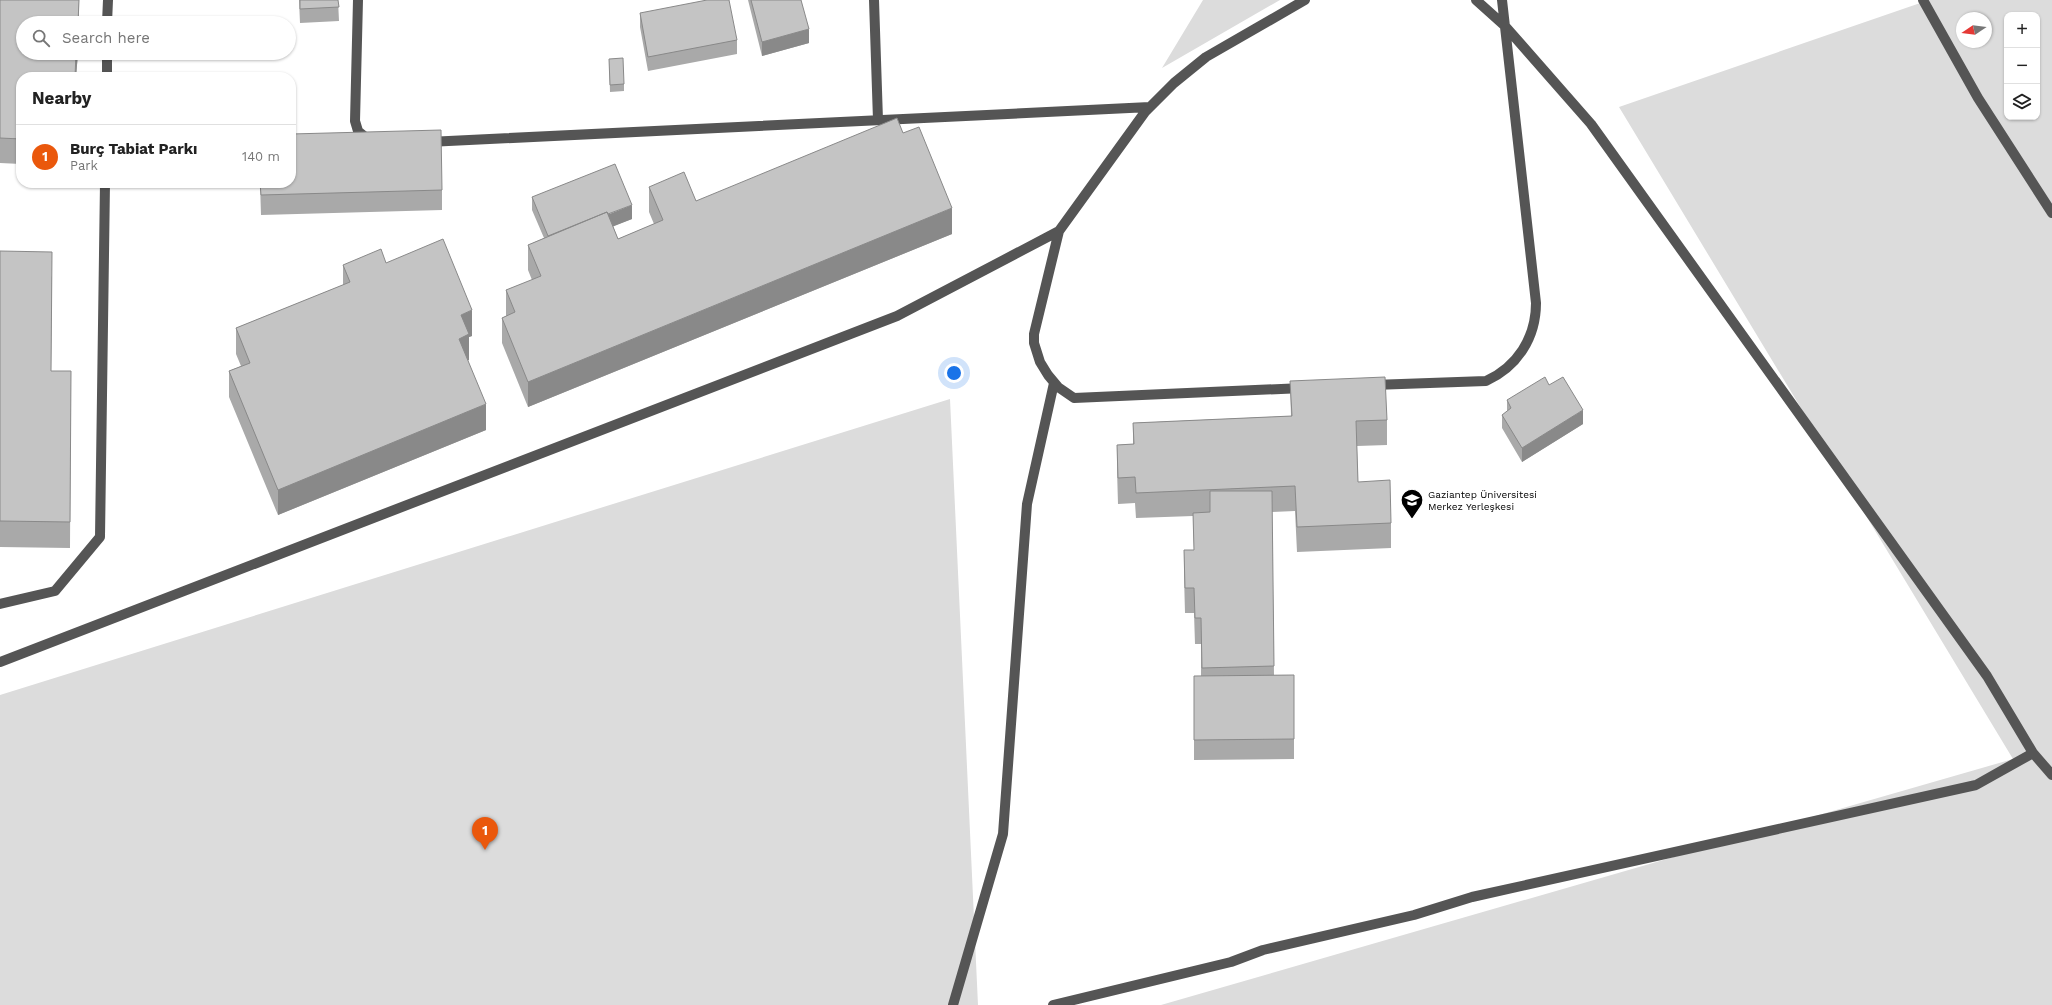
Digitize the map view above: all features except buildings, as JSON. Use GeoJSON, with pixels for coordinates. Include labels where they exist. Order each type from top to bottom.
{"type":"FeatureCollection","features":[{"type":"Feature","properties":{"kind":"street"},"geometry":{"type":"LineString","coordinates":[[107,16],[108,0]]}},
{"type":"Feature","properties":{"kind":"street"},"geometry":{"type":"LineString","coordinates":[[358,0],[355,121],[362,135],[371,141],[380,144]]}},
{"type":"Feature","properties":{"kind":"street"},"geometry":{"type":"LineString","coordinates":[[874,0],[878,120]]}},
{"type":"Feature","properties":{"kind":"street"},"geometry":{"type":"LineString","coordinates":[[1305,0],[1206,57],[1174,83],[1150,107],[1059,231],[1034,334],[1038,358],[1054,383],[1074,398],[1312,388]]}},
{"type":"Feature","properties":{"kind":"street"},"geometry":{"type":"LineString","coordinates":[[1476,0],[1505,26],[1591,124],[1987,676],[2033,753],[2052,775]]}},
{"type":"Feature","properties":{"kind":"street"},"geometry":{"type":"LineString","coordinates":[[1359,386],[1486,381],[1509,367],[1523,350],[1534,326],[1536,304],[1502,0]]}},
{"type":"Feature","properties":{"kind":"street"},"geometry":{"type":"LineString","coordinates":[[1923,0],[1978,98],[2052,213]]}},
{"type":"Feature","properties":{"kind":"street"},"geometry":{"type":"LineString","coordinates":[[107,60],[107,72]]}},
{"type":"Feature","properties":{"kind":"street"},"geometry":{"type":"LineString","coordinates":[[420,142],[1150,107]]}},
{"type":"Feature","properties":{"kind":"street"},"geometry":{"type":"LineString","coordinates":[[0,604],[55,591],[100,537],[105,188]]}},
{"type":"Feature","properties":{"kind":"street"},"geometry":{"type":"LineString","coordinates":[[0,662],[897,316],[1059,231]]}},
{"type":"Feature","properties":{"kind":"street"},"geometry":{"type":"LineString","coordinates":[[953,1005],[1003,834],[1027,504],[1054,383]]}},
{"type":"Feature","properties":{"kind":"street"},"geometry":{"type":"LineString","coordinates":[[1053,1005],[1231,962],[1263,950],[1414,915],[1472,897],[1976,785],[2033,753]]}},
{"type":"Feature","properties":{"kind":"shaded area"},"geometry":{"type":"Polygon","coordinates":[[[1203,0],[1280,0],[1162,68],[1203,0]]]}},
{"type":"Feature","properties":{"kind":"shaded area"},"geometry":{"type":"Polygon","coordinates":[[[1929,0],[2052,0],[2052,1005],[1161,1005],[2013,759],[1619,107],[1929,0]]]}},
{"type":"Feature","properties":{"kind":"shaded area"},"geometry":{"type":"Polygon","coordinates":[[[950,399],[978,1005],[0,1005],[0,695],[950,399]]]}},
{"type":"Feature","properties":{"kind":"place","name":"Gaziantep Üniversitesi Merkez Yerleşkesi"},"geometry":{"type":"Point","coordinates":[1412,520]}},
{"type":"Feature","properties":{"kind":"place","name":"Burç Tabiat Parkı"},"geometry":{"type":"Point","coordinates":[485,850]}}]}
